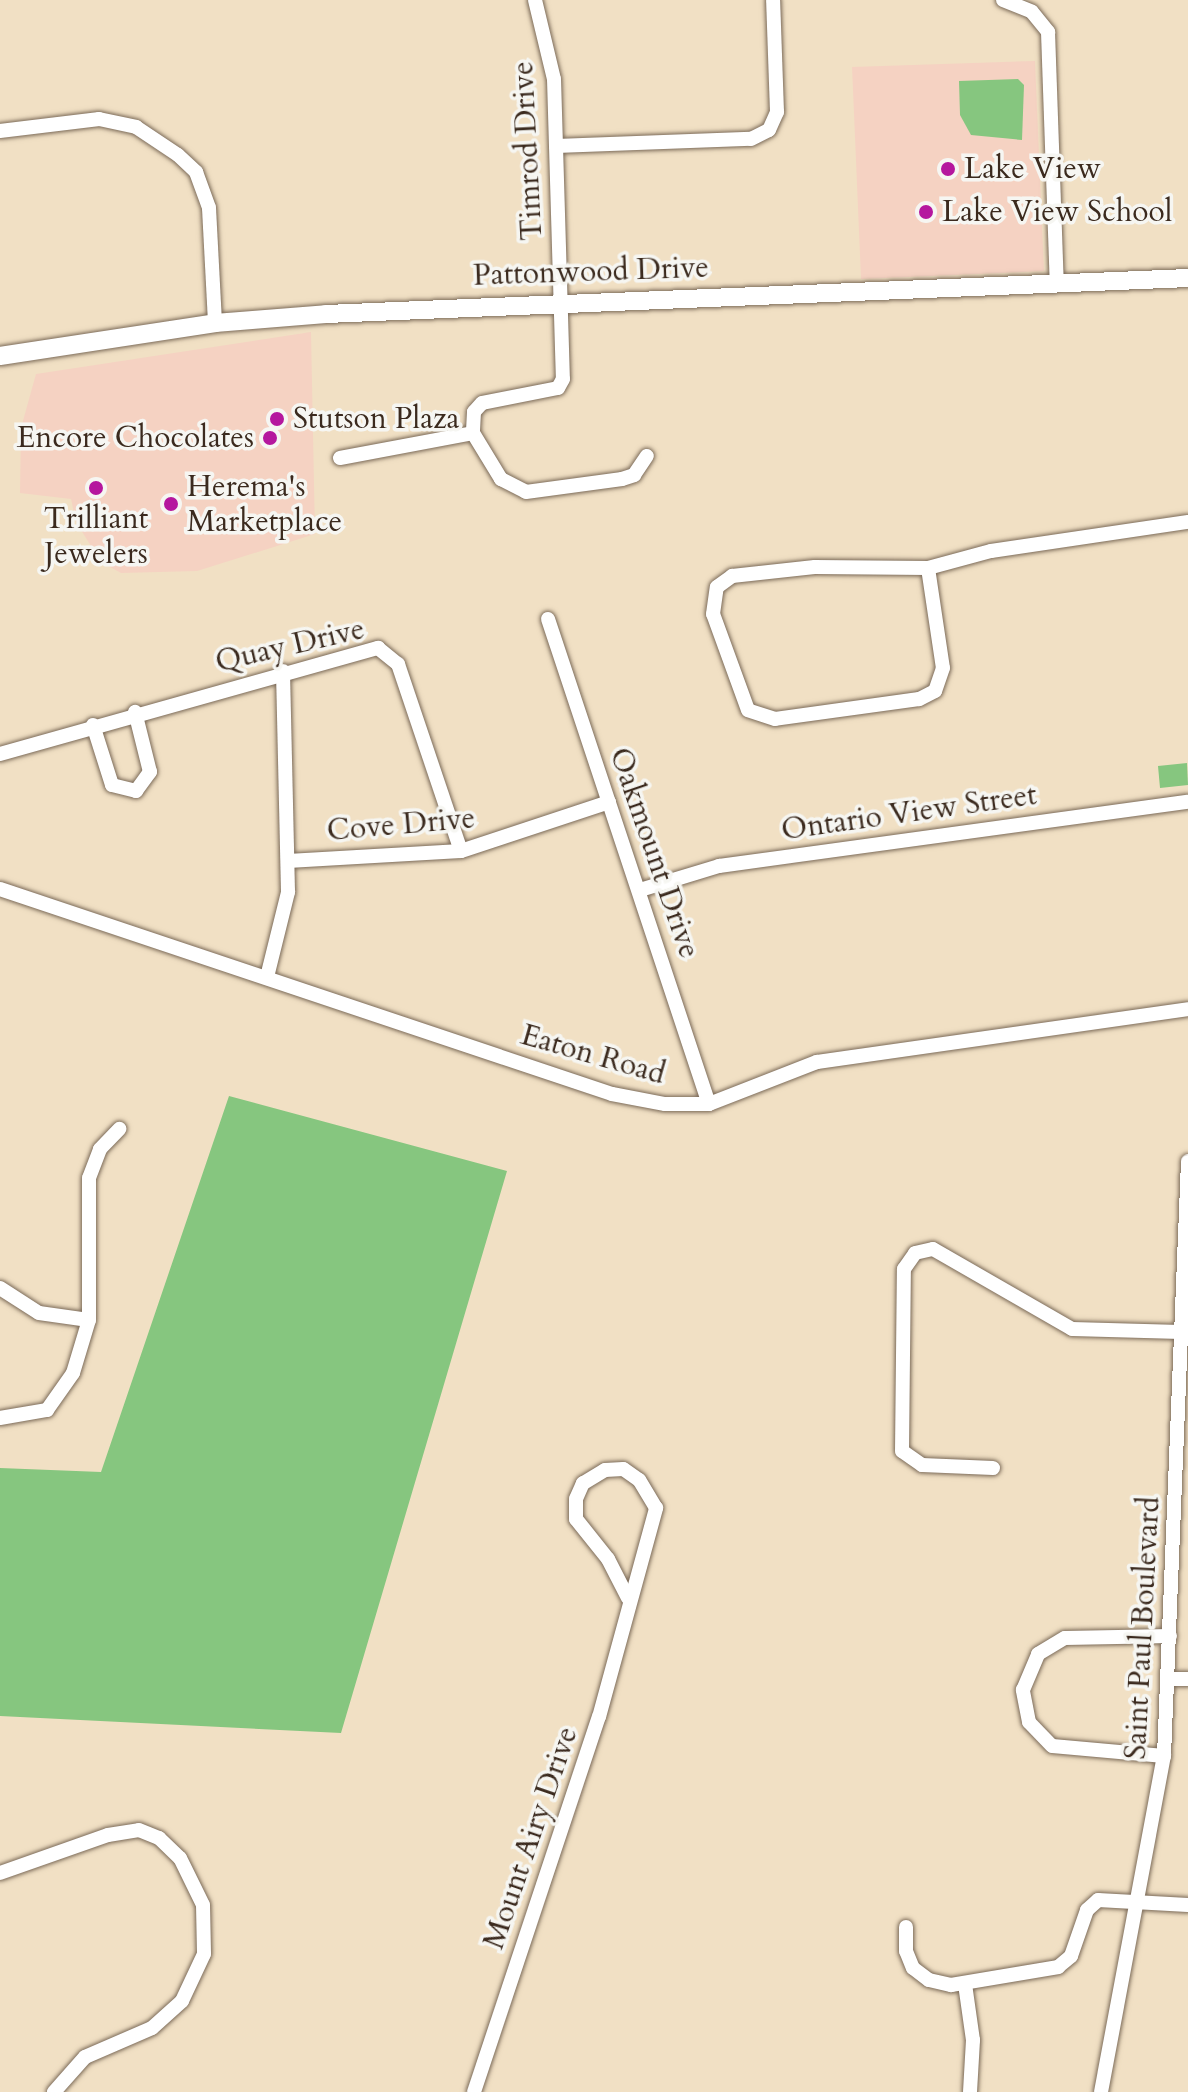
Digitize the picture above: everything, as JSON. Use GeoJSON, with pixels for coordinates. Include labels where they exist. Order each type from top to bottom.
{"type":"FeatureCollection","features":[{"type":"Feature","properties":{"kind":"main road","name":"Pattonwood Drive"},"geometry":{"type":"LineString","coordinates":[[0,356],[215,323],[561,301],[1188,278]]}},
{"type":"Feature","properties":{"kind":"street","name":"Timrod Drive"},"geometry":{"type":"LineString","coordinates":[[473,433],[474,412],[482,403],[562,385],[551,58],[535,0]]}},
{"type":"Feature","properties":{"kind":"street"},"geometry":{"type":"LineString","coordinates":[[556,146],[760,136],[777,112],[773,0]]}},
{"type":"Feature","properties":{"kind":"street"},"geometry":{"type":"LineString","coordinates":[[1003,0],[1032,12],[1048,32],[1057,284]]}},
{"type":"Feature","properties":{"kind":"street"},"geometry":{"type":"LineString","coordinates":[[0,131],[99,119],[136,127],[178,155],[196,172],[209,208],[215,323]]}},
{"type":"Feature","properties":{"kind":"street"},"geometry":{"type":"LineString","coordinates":[[340,458],[473,433],[501,479],[526,492],[622,479],[634,475],[647,456]]}},
{"type":"Feature","properties":{"kind":"street"},"geometry":{"type":"LineString","coordinates":[[928,568],[943,668],[935,691],[919,699],[775,719],[748,710],[713,614],[714,595],[724,580],[743,573],[815,567],[928,568],[991,551],[1188,522]]}},
{"type":"Feature","properties":{"kind":"street","name":"Oakmount Drive"},"geometry":{"type":"LineString","coordinates":[[548,619],[709,1104]]}},
{"type":"Feature","properties":{"kind":"street","name":"Quay Drive"},"geometry":{"type":"LineString","coordinates":[[0,754],[135,712],[368,648],[393,657],[461,851]]}},
{"type":"Feature","properties":{"kind":"street"},"geometry":{"type":"LineString","coordinates":[[267,977],[286,908],[288,861],[283,671]]}},
{"type":"Feature","properties":{"kind":"street"},"geometry":{"type":"LineString","coordinates":[[93,725],[112,785],[136,791],[150,772],[135,712]]}},
{"type":"Feature","properties":{"kind":"street","name":"Cove Drive"},"geometry":{"type":"LineString","coordinates":[[288,861],[461,851],[609,802]]}},
{"type":"Feature","properties":{"kind":"street","name":"Ontario View Street"},"geometry":{"type":"LineString","coordinates":[[640,890],[719,866],[1188,802]]}},
{"type":"Feature","properties":{"kind":"street","name":"Eaton Road"},"geometry":{"type":"LineString","coordinates":[[0,889],[612,1094],[665,1104],[709,1104],[817,1062],[1188,1009]]}},
{"type":"Feature","properties":{"kind":"street"},"geometry":{"type":"LineString","coordinates":[[0,1418],[36,1415],[56,1402],[73,1373],[89,1320],[86,1194],[100,1149],[119,1129]]}},
{"type":"Feature","properties":{"kind":"street","name":"Saint Paul Boulevard"},"geometry":{"type":"LineString","coordinates":[[1101,2092],[1139,1904],[1164,1756],[1183,1423],[1181,1332],[1188,1161]]}},
{"type":"Feature","properties":{"kind":"street"},"geometry":{"type":"LineString","coordinates":[[993,1468],[922,1465],[902,1451],[904,1269],[915,1253],[933,1249],[1072,1329],[1181,1332]]}},
{"type":"Feature","properties":{"kind":"street"},"geometry":{"type":"LineString","coordinates":[[0,1288],[39,1313],[89,1320]]}},
{"type":"Feature","properties":{"kind":"street","name":"Mount Airy Drive"},"geometry":{"type":"LineString","coordinates":[[474,2092],[599,1717],[622,1643],[628,1598],[656,1508],[639,1480],[623,1469],[605,1470],[583,1483],[576,1499],[576,1519],[608,1559],[628,1598]]}},
{"type":"Feature","properties":{"kind":"street"},"geometry":{"type":"LineString","coordinates":[[1164,1756],[1052,1746],[1029,1722],[1023,1690],[1032,1662],[1054,1642],[1076,1636],[1170,1636]]}},
{"type":"Feature","properties":{"kind":"street"},"geometry":{"type":"LineString","coordinates":[[1169,1679],[1188,1679]]}},
{"type":"Feature","properties":{"kind":"street"},"geometry":{"type":"LineString","coordinates":[[0,1873],[108,1835],[139,1830],[159,1838],[180,1858],[203,1905],[204,1954],[182,2001],[152,2028],[85,2057],[54,2092]]}},
{"type":"Feature","properties":{"kind":"street"},"geometry":{"type":"LineString","coordinates":[[906,1927],[908,1960],[920,1975],[938,1983],[965,1984],[999,1973],[1058,1967],[1071,1956],[1087,1910],[1098,1900],[1188,1905]]}},
{"type":"Feature","properties":{"kind":"street"},"geometry":{"type":"LineString","coordinates":[[965,1984],[973,2040],[970,2092]]}},
{"type":"Feature","properties":{"kind":"shaded area","name":"Lake View"},"geometry":{"type":"Polygon","coordinates":[[[1035,61],[1044,271],[861,279],[852,67],[1035,61]]]}},
{"type":"Feature","properties":{"kind":"shaded area"},"geometry":{"type":"Polygon","coordinates":[[[311,332],[315,534],[197,571],[121,573],[101,562],[76,522],[71,499],[20,493],[21,428],[36,374],[311,332]]]}},
{"type":"Feature","properties":{"kind":"green space"},"geometry":{"type":"Polygon","coordinates":[[[1018,79],[1024,85],[1022,140],[971,135],[960,115],[959,81],[1018,79]]]}},
{"type":"Feature","properties":{"kind":"green space"},"geometry":{"type":"Polygon","coordinates":[[[1187,763],[1188,785],[1160,788],[1158,766],[1187,763]]]}},
{"type":"Feature","properties":{"kind":"green space"},"geometry":{"type":"Polygon","coordinates":[[[229,1096],[507,1171],[341,1733],[0,1716],[0,1468],[101,1472],[229,1096]]]}},
{"type":"Feature","properties":{"kind":"place","name":"Lake View"},"geometry":{"type":"Point","coordinates":[948,169]}},
{"type":"Feature","properties":{"kind":"place","name":"Lake View School"},"geometry":{"type":"Point","coordinates":[926,212]}},
{"type":"Feature","properties":{"kind":"place","name":"Stutson Plaza"},"geometry":{"type":"Point","coordinates":[277,419]}},
{"type":"Feature","properties":{"kind":"place","name":"Encore Chocolates"},"geometry":{"type":"Point","coordinates":[270,438]}},
{"type":"Feature","properties":{"kind":"place","name":"Trilliant Jewelers"},"geometry":{"type":"Point","coordinates":[96,488]}},
{"type":"Feature","properties":{"kind":"place","name":"Herema's Marketplace"},"geometry":{"type":"Point","coordinates":[171,504]}}]}
